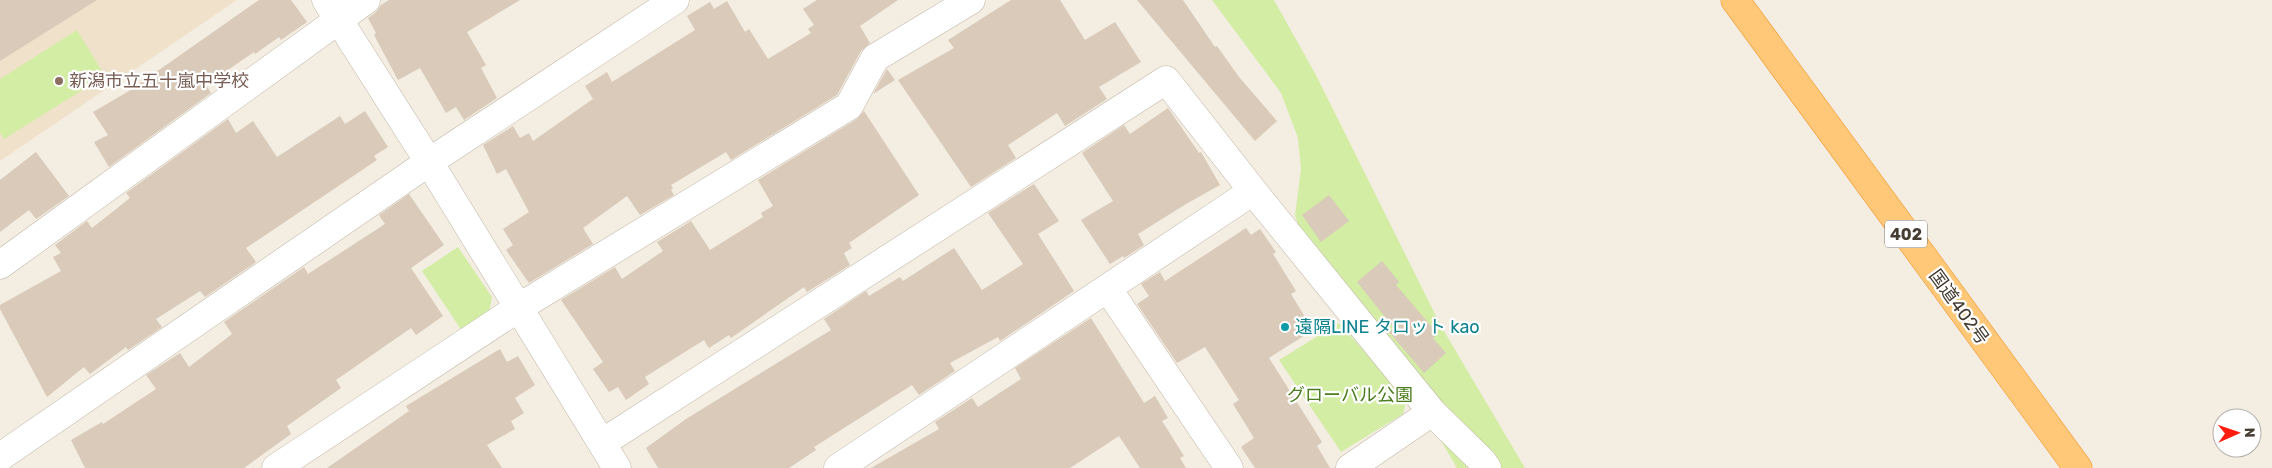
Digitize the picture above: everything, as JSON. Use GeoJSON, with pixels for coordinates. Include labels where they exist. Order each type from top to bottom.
{"type":"FeatureCollection","features":[{"type":"Feature","properties":{"kind":"highway","name":"国道402号"},"geometry":{"type":"LineString","coordinates":[[1734,0],[2078,468]]}},
{"type":"Feature","properties":{"kind":"street"},"geometry":{"type":"LineString","coordinates":[[0,265],[332,9],[366,0]]}},
{"type":"Feature","properties":{"kind":"street"},"geometry":{"type":"LineString","coordinates":[[0,457],[429,162],[675,0]]}},
{"type":"Feature","properties":{"kind":"street"},"geometry":{"type":"LineString","coordinates":[[276,468],[518,308],[849,106],[875,58],[971,0]]}},
{"type":"Feature","properties":{"kind":"street"},"geometry":{"type":"LineString","coordinates":[[332,9],[429,162],[617,468]]}},
{"type":"Feature","properties":{"kind":"street"},"geometry":{"type":"LineString","coordinates":[[602,443],[1166,80],[1253,191],[1432,412],[1487,468]]}},
{"type":"Feature","properties":{"kind":"street"},"geometry":{"type":"LineString","coordinates":[[838,468],[1253,191]]}},
{"type":"Feature","properties":{"kind":"street"},"geometry":{"type":"LineString","coordinates":[[1108,289],[1229,468]]}},
{"type":"Feature","properties":{"kind":"street"},"geometry":{"type":"LineString","coordinates":[[1350,468],[1432,412]]}},
{"type":"Feature","properties":{"kind":"shaded area","name":"新潟市立五十嵐中学校"},"geometry":{"type":"Polygon","coordinates":[[[0,0],[237,0],[0,161],[0,0]]]}},
{"type":"Feature","properties":{"kind":"green space"},"geometry":{"type":"Polygon","coordinates":[[[1212,0],[1274,0],[1317,77],[1441,326],[1525,468],[1457,468],[1424,412],[1309,252],[1295,216],[1301,169],[1298,138],[1281,93],[1212,0]]]}},
{"type":"Feature","properties":{"kind":"green space"},"geometry":{"type":"Polygon","coordinates":[[[77,30],[105,76],[4,139],[0,133],[0,79],[77,30]]]}},
{"type":"Feature","properties":{"kind":"green space"},"geometry":{"type":"Polygon","coordinates":[[[458,247],[492,297],[489,313],[462,331],[422,271],[458,247]]]}},
{"type":"Feature","properties":{"kind":"green space","name":"グローバル公園"},"geometry":{"type":"Polygon","coordinates":[[[1339,323],[1407,399],[1403,414],[1341,452],[1279,360],[1339,323]]]}},
{"type":"Feature","properties":{"kind":"building"},"geometry":{"type":"Polygon","coordinates":[[[0,0],[97,0],[0,61],[0,0]]]}},
{"type":"Feature","properties":{"kind":"building"},"geometry":{"type":"Polygon","coordinates":[[[259,0],[291,0],[307,22],[281,40],[279,37],[255,54],[254,52],[206,85],[211,93],[109,167],[94,142],[108,135],[93,112],[129,91],[259,0]]]}},
{"type":"Feature","properties":{"kind":"building"},"geometry":{"type":"Polygon","coordinates":[[[389,0],[520,0],[467,32],[486,65],[481,68],[497,98],[464,120],[456,107],[446,113],[420,68],[398,80],[374,35],[376,33],[368,18],[389,0]]]}},
{"type":"Feature","properties":{"kind":"building"},"geometry":{"type":"Polygon","coordinates":[[[817,0],[898,0],[860,26],[870,43],[861,51],[837,95],[731,160],[726,152],[671,185],[674,195],[640,215],[627,196],[583,228],[593,244],[529,283],[506,250],[513,245],[503,229],[529,212],[506,169],[497,174],[483,145],[513,126],[520,138],[529,133],[533,141],[593,99],[585,86],[607,72],[612,82],[695,30],[687,16],[710,2],[714,9],[727,1],[745,32],[749,29],[768,59],[811,33],[808,29],[814,25],[803,9],[817,0]]]}},
{"type":"Feature","properties":{"kind":"building"},"geometry":{"type":"Polygon","coordinates":[[[1011,0],[1060,0],[1085,40],[1115,22],[1141,62],[1099,87],[1107,99],[1065,126],[1057,113],[1008,145],[1016,158],[971,187],[898,80],[954,48],[948,40],[1011,0]]]}},
{"type":"Feature","properties":{"kind":"building"},"geometry":{"type":"Polygon","coordinates":[[[1137,0],[1183,0],[1215,47],[1217,46],[1239,77],[1277,121],[1255,141],[1137,0]]]}},
{"type":"Feature","properties":{"kind":"building"},"geometry":{"type":"Polygon","coordinates":[[[887,69],[895,80],[873,94],[887,69]]]}},
{"type":"Feature","properties":{"kind":"building"},"geometry":{"type":"Polygon","coordinates":[[[1168,108],[1199,153],[1201,152],[1220,185],[1138,234],[1144,245],[1124,258],[1123,256],[1110,264],[1081,220],[1113,201],[1082,153],[1124,125],[1130,134],[1168,108]]]}},
{"type":"Feature","properties":{"kind":"building"},"geometry":{"type":"Polygon","coordinates":[[[365,111],[388,147],[374,156],[377,160],[246,248],[256,262],[205,297],[200,291],[156,319],[162,327],[128,350],[126,347],[90,374],[84,367],[47,397],[0,309],[0,305],[61,271],[53,257],[61,253],[55,245],[87,221],[92,228],[130,198],[126,193],[228,119],[236,133],[253,121],[277,157],[340,116],[345,124],[365,111]]]}},
{"type":"Feature","properties":{"kind":"building"},"geometry":{"type":"Polygon","coordinates":[[[864,111],[919,195],[849,243],[852,248],[844,253],[850,265],[807,292],[804,287],[731,338],[729,335],[709,348],[704,340],[645,377],[649,384],[626,400],[618,387],[609,392],[593,369],[603,362],[561,300],[615,267],[622,279],[663,251],[657,242],[691,221],[710,250],[763,217],[761,213],[773,206],[758,180],[857,119],[864,111]]]}},
{"type":"Feature","properties":{"kind":"building"},"geometry":{"type":"Polygon","coordinates":[[[36,152],[69,196],[36,219],[29,210],[0,232],[0,180],[36,152]]]}},
{"type":"Feature","properties":{"kind":"building"},"geometry":{"type":"Polygon","coordinates":[[[1034,184],[1059,221],[1038,234],[1074,291],[1000,341],[998,337],[950,363],[955,371],[919,395],[912,385],[814,447],[816,450],[789,468],[658,468],[646,448],[686,419],[831,330],[824,319],[866,291],[869,296],[900,277],[903,281],[954,248],[982,290],[1023,264],[988,213],[1034,184]]]}},
{"type":"Feature","properties":{"kind":"building"},"geometry":{"type":"Polygon","coordinates":[[[409,194],[444,245],[411,268],[443,316],[416,335],[411,328],[336,380],[341,388],[287,426],[291,434],[244,468],[85,468],[71,440],[102,422],[103,424],[156,389],[146,375],[180,353],[189,367],[232,334],[224,322],[304,267],[308,274],[385,224],[379,215],[409,194]]]}},
{"type":"Feature","properties":{"kind":"building"},"geometry":{"type":"Polygon","coordinates":[[[1329,195],[1349,221],[1321,242],[1302,215],[1329,195]]]}},
{"type":"Feature","properties":{"kind":"building"},"geometry":{"type":"Polygon","coordinates":[[[1246,228],[1251,235],[1260,229],[1276,252],[1273,254],[1296,291],[1291,294],[1313,330],[1269,358],[1322,442],[1317,446],[1330,468],[1255,468],[1241,447],[1254,438],[1233,404],[1239,400],[1205,347],[1177,363],[1137,304],[1149,296],[1141,284],[1160,272],[1165,281],[1246,228]]]}},
{"type":"Feature","properties":{"kind":"building"},"geometry":{"type":"Polygon","coordinates":[[[1382,261],[1399,282],[1396,285],[1438,334],[1433,338],[1446,353],[1424,373],[1389,332],[1394,328],[1357,282],[1382,261]]]}},
{"type":"Feature","properties":{"kind":"building"},"geometry":{"type":"Polygon","coordinates":[[[1091,318],[1144,403],[1155,396],[1168,418],[1162,421],[1184,456],[1180,458],[1186,468],[1140,468],[1119,436],[1070,468],[871,468],[939,429],[935,422],[972,398],[978,407],[1021,379],[1015,368],[1091,318]]]}},
{"type":"Feature","properties":{"kind":"building"},"geometry":{"type":"Polygon","coordinates":[[[500,349],[507,362],[518,356],[535,385],[515,398],[524,413],[511,421],[515,429],[487,445],[502,468],[327,468],[409,411],[406,406],[500,349]]]}},
{"type":"Feature","properties":{"kind":"place","name":"新潟市立五十嵐中学校"},"geometry":{"type":"Point","coordinates":[59,81]}},
{"type":"Feature","properties":{"kind":"place","name":"遠隔LINE タロット kao"},"geometry":{"type":"Point","coordinates":[1285,327]}}]}
